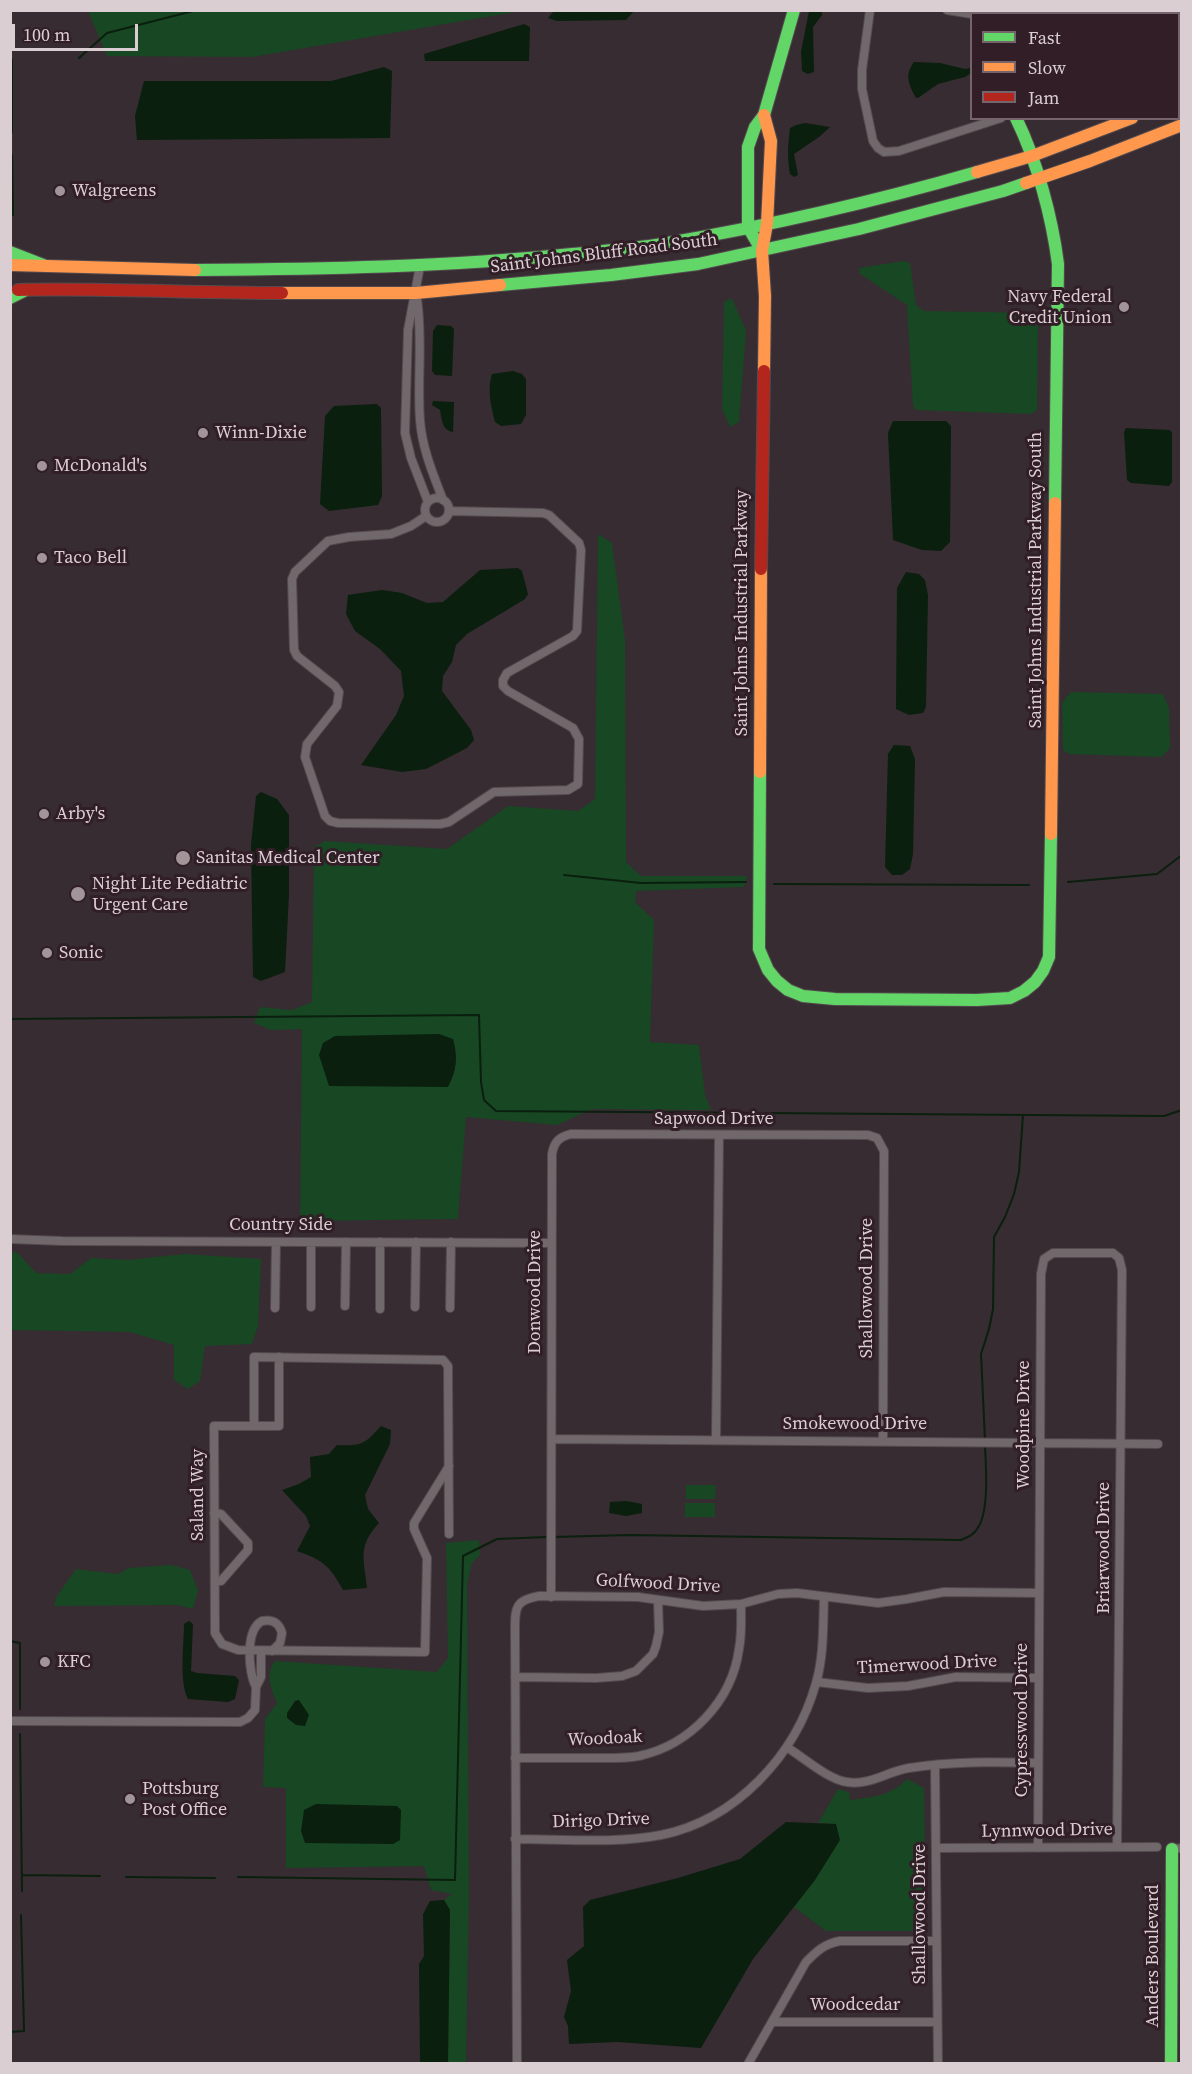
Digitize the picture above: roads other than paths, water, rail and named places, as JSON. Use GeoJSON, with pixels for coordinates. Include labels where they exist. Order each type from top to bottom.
{"type":"FeatureCollection","features":[{"type":"Feature","properties":{"kind":"main road"},"geometry":{"type":"LineString","coordinates":[[762,251],[748,227],[748,147],[755,127],[765,115],[794,10]]}},
{"type":"Feature","properties":{"kind":"main road"},"geometry":{"type":"LineString","coordinates":[[762,251],[767,224],[771,141],[765,115]]}},
{"type":"Feature","properties":{"kind":"main road","name":"Saint Johns Industrial Parkway South"},"geometry":{"type":"LineString","coordinates":[[769,974],[796,994],[807,997],[996,999],[1010,998],[1020,994],[1037,981],[1050,957],[1058,264],[1053,226],[1027,139],[1017,120]]}},
{"type":"Feature","properties":{"kind":"main road","name":"Saint Johns Bluff Road South"},"geometry":{"type":"LineString","coordinates":[[10,265],[196,270],[420,266],[498,262],[661,244],[767,224],[900,194],[1032,156],[1127,120]]}},
{"type":"Feature","properties":{"kind":"main road","name":"Saint Johns Bluff Road South"},"geometry":{"type":"LineString","coordinates":[[10,290],[416,293],[612,275],[698,264],[859,229],[987,195],[1090,161],[1182,125]]}},
{"type":"Feature","properties":{"kind":"main road","name":"Saint Johns Industrial Parkway"},"geometry":{"type":"LineString","coordinates":[[762,251],[765,296],[758,934],[761,956],[769,974]]}},
{"type":"Feature","properties":{"kind":"main road"},"geometry":{"type":"LineString","coordinates":[[10,252],[46,266]]}},
{"type":"Feature","properties":{"kind":"main road"},"geometry":{"type":"LineString","coordinates":[[10,298],[26,290]]}},
{"type":"Feature","properties":{"kind":"main road","name":"Anders Boulevard"},"geometry":{"type":"LineString","coordinates":[[1171,2064],[1177,1849]]}},
{"type":"Feature","properties":{"kind":"street"},"geometry":{"type":"LineString","coordinates":[[870,10],[861,70],[862,89],[873,141],[878,148],[884,152],[899,151],[995,120]]}},
{"type":"Feature","properties":{"kind":"street"},"geometry":{"type":"LineString","coordinates":[[947,10],[970,14]]}},
{"type":"Feature","properties":{"kind":"street"},"geometry":{"type":"LineString","coordinates":[[420,266],[408,330],[405,432],[411,458],[428,502]]}},
{"type":"Feature","properties":{"kind":"street"},"geometry":{"type":"LineString","coordinates":[[416,293],[420,321],[420,421],[424,449],[449,511],[446,518],[440,522],[432,521],[426,516],[425,509],[428,502],[435,498],[443,500]]}},
{"type":"Feature","properties":{"kind":"street"},"geometry":{"type":"LineString","coordinates":[[426,516],[411,526],[391,534],[328,541],[295,572],[292,579],[294,650],[297,656],[335,686],[339,692],[337,706],[305,749],[305,757],[325,816],[330,821],[440,824],[450,822],[494,792],[568,790],[578,784],[578,734],[573,728],[508,691],[503,686],[503,680],[507,673],[573,636],[578,630],[581,550],[579,543],[549,515],[543,513],[449,511]]}},
{"type":"Feature","properties":{"kind":"street","name":"Sapwood Drive"},"geometry":{"type":"LineString","coordinates":[[554,1144],[563,1136],[571,1134],[868,1135],[877,1138]]}},
{"type":"Feature","properties":{"kind":"street"},"geometry":{"type":"LineString","coordinates":[[716,1440],[719,1136]]}},
{"type":"Feature","properties":{"kind":"street","name":"Shallowood Drive"},"geometry":{"type":"LineString","coordinates":[[877,1138],[884,1151],[883,1440]]}},
{"type":"Feature","properties":{"kind":"street","name":"Donwood Drive"},"geometry":{"type":"LineString","coordinates":[[551,1597],[551,1243],[554,1144]]}},
{"type":"Feature","properties":{"kind":"street","name":"Country Side"},"geometry":{"type":"LineString","coordinates":[[10,1239],[551,1243]]}},
{"type":"Feature","properties":{"kind":"street"},"geometry":{"type":"LineString","coordinates":[[276,1242],[276,1308]]}},
{"type":"Feature","properties":{"kind":"street"},"geometry":{"type":"LineString","coordinates":[[311,1242],[311,1307]]}},
{"type":"Feature","properties":{"kind":"street"},"geometry":{"type":"LineString","coordinates":[[345,1306],[346,1242]]}},
{"type":"Feature","properties":{"kind":"street"},"geometry":{"type":"LineString","coordinates":[[380,1242],[380,1309]]}},
{"type":"Feature","properties":{"kind":"street"},"geometry":{"type":"LineString","coordinates":[[415,1307],[416,1242]]}},
{"type":"Feature","properties":{"kind":"street"},"geometry":{"type":"LineString","coordinates":[[450,1308],[451,1242]]}},
{"type":"Feature","properties":{"kind":"street","name":"Briarwood Drive"},"geometry":{"type":"LineString","coordinates":[[1044,1259],[1053,1253],[1113,1253],[1119,1258],[1122,1270],[1117,1846]]}},
{"type":"Feature","properties":{"kind":"street","name":"Woodpine Drive"},"geometry":{"type":"LineString","coordinates":[[1039,1593],[1041,1274],[1044,1259]]}},
{"type":"Feature","properties":{"kind":"street"},"geometry":{"type":"LineString","coordinates":[[254,1426],[254,1356],[444,1360],[448,1366],[449,1534]]}},
{"type":"Feature","properties":{"kind":"street","name":"Saland Way"},"geometry":{"type":"LineString","coordinates":[[279,1357],[279,1426],[214,1426],[215,1633],[222,1644],[233,1649],[272,1651],[425,1652],[426,1558],[414,1529],[414,1523],[448,1466]]}},
{"type":"Feature","properties":{"kind":"street","name":"Smokewood Drive"},"geometry":{"type":"LineString","coordinates":[[552,1439],[1158,1443]]}},
{"type":"Feature","properties":{"kind":"street"},"geometry":{"type":"LineString","coordinates":[[214,1512],[221,1514],[248,1543],[248,1550],[221,1581],[215,1581]]}},
{"type":"Feature","properties":{"kind":"street","name":"Golfwood Drive"},"geometry":{"type":"LineString","coordinates":[[517,2064],[514,1677],[515,1612],[519,1603],[527,1598],[638,1597],[703,1606],[741,1604],[778,1594],[797,1593],[878,1602],[944,1592],[1039,1593]]}},
{"type":"Feature","properties":{"kind":"street","name":"Cypresswood Drive"},"geometry":{"type":"LineString","coordinates":[[1038,1848],[1039,1593]]}},
{"type":"Feature","properties":{"kind":"street","name":"Dirigo Drive"},"geometry":{"type":"LineString","coordinates":[[516,1839],[620,1840],[664,1834],[720,1811],[760,1780],[788,1748],[806,1713],[817,1682],[824,1597]]}},
{"type":"Feature","properties":{"kind":"street"},"geometry":{"type":"LineString","coordinates":[[514,1677],[596,1678],[622,1676],[636,1671],[653,1654],[656,1646],[659,1632],[658,1600]]}},
{"type":"Feature","properties":{"kind":"street","name":"Woodoak"},"geometry":{"type":"LineString","coordinates":[[515,1758],[637,1756],[657,1751],[686,1736],[712,1711],[727,1690],[739,1652],[741,1604]]}},
{"type":"Feature","properties":{"kind":"street"},"geometry":{"type":"LineString","coordinates":[[256,1687],[250,1677],[250,1650],[254,1627],[258,1623],[268,1620],[277,1624],[282,1633],[280,1643],[272,1651]]}},
{"type":"Feature","properties":{"kind":"street"},"geometry":{"type":"LineString","coordinates":[[10,1721],[240,1722],[248,1718],[255,1710],[256,1687],[261,1677],[261,1650]]}},
{"type":"Feature","properties":{"kind":"street","name":"Timerwood Drive"},"geometry":{"type":"LineString","coordinates":[[817,1682],[868,1688],[908,1686],[956,1677],[1039,1678]]}},
{"type":"Feature","properties":{"kind":"street"},"geometry":{"type":"LineString","coordinates":[[788,1748],[845,1782],[869,1782],[896,1770],[949,1762],[1038,1763]]}},
{"type":"Feature","properties":{"kind":"street","name":"Shallowood Drive"},"geometry":{"type":"LineString","coordinates":[[935,1765],[938,2064]]}},
{"type":"Feature","properties":{"kind":"street","name":"Lynnwood Drive"},"geometry":{"type":"LineString","coordinates":[[937,1848],[1157,1847]]}},
{"type":"Feature","properties":{"kind":"street"},"geometry":{"type":"LineString","coordinates":[[748,2064],[806,1962],[819,1948],[829,1943],[846,1941],[936,1941]]}},
{"type":"Feature","properties":{"kind":"street","name":"Woodcedar"},"geometry":{"type":"LineString","coordinates":[[773,2022],[937,2022]]}},
{"type":"Feature","properties":{"kind":"waterway"},"geometry":{"type":"LineString","coordinates":[[79,58],[107,33],[197,10]]}},
{"type":"Feature","properties":{"kind":"waterway"},"geometry":{"type":"LineString","coordinates":[[12,60],[12,132]]}},
{"type":"Feature","properties":{"kind":"waterway"},"geometry":{"type":"LineString","coordinates":[[12,155],[13,215]]}},
{"type":"Feature","properties":{"kind":"waterway"},"geometry":{"type":"LineString","coordinates":[[1068,882],[1157,874],[1182,855]]}},
{"type":"Feature","properties":{"kind":"waterway"},"geometry":{"type":"LineString","coordinates":[[564,875],[641,883],[746,882]]}},
{"type":"Feature","properties":{"kind":"waterway"},"geometry":{"type":"LineString","coordinates":[[774,884],[1029,885]]}},
{"type":"Feature","properties":{"kind":"waterway"},"geometry":{"type":"LineString","coordinates":[[10,1019],[479,1015],[481,1082],[484,1100],[496,1111],[1164,1116],[1182,1110]]}},
{"type":"Feature","properties":{"kind":"waterway"},"geometry":{"type":"LineString","coordinates":[[985,1440],[981,1354],[993,1309],[994,1237],[1014,1194],[1019,1172],[1023,1115]]}},
{"type":"Feature","properties":{"kind":"waterway"},"geometry":{"type":"LineString","coordinates":[[553,1537],[630,1535],[961,1540],[976,1531],[982,1518],[986,1487],[985,1446]]}},
{"type":"Feature","properties":{"kind":"waterway"},"geometry":{"type":"LineString","coordinates":[[238,1877],[455,1880],[463,1556],[497,1539],[547,1537]]}},
{"type":"Feature","properties":{"kind":"waterway"},"geometry":{"type":"LineString","coordinates":[[10,1641],[20,1643],[20,1709]]}},
{"type":"Feature","properties":{"kind":"waterway"},"geometry":{"type":"LineString","coordinates":[[20,1734],[22,1891]]}},
{"type":"Feature","properties":{"kind":"waterway"},"geometry":{"type":"LineString","coordinates":[[22,1875],[100,1876]]}},
{"type":"Feature","properties":{"kind":"waterway"},"geometry":{"type":"LineString","coordinates":[[126,1877],[215,1878]]}},
{"type":"Feature","properties":{"kind":"waterway"},"geometry":{"type":"LineString","coordinates":[[10,2032],[24,2031],[21,1915]]}},
{"type":"Feature","properties":{"kind":"place","name":"Walgreens"},"geometry":{"type":"Point","coordinates":[60,191]}},
{"type":"Feature","properties":{"kind":"place","name":"Navy Federal Credit Union"},"geometry":{"type":"Point","coordinates":[1124,307]}},
{"type":"Feature","properties":{"kind":"place","name":"Winn-Dixie"},"geometry":{"type":"Point","coordinates":[203,433]}},
{"type":"Feature","properties":{"kind":"place","name":"McDonald's"},"geometry":{"type":"Point","coordinates":[42,466]}},
{"type":"Feature","properties":{"kind":"place","name":"Taco Bell"},"geometry":{"type":"Point","coordinates":[42,558]}},
{"type":"Feature","properties":{"kind":"place","name":"Arby's"},"geometry":{"type":"Point","coordinates":[44,814]}},
{"type":"Feature","properties":{"kind":"place","name":"Sanitas Medical Center"},"geometry":{"type":"Point","coordinates":[183,858]}},
{"type":"Feature","properties":{"kind":"place","name":"Night Lite Pediatric Urgent Care"},"geometry":{"type":"Point","coordinates":[78,894]}},
{"type":"Feature","properties":{"kind":"place","name":"Sonic"},"geometry":{"type":"Point","coordinates":[47,953]}},
{"type":"Feature","properties":{"kind":"place","name":"KFC"},"geometry":{"type":"Point","coordinates":[45,1662]}},
{"type":"Feature","properties":{"kind":"place","name":"Pottsburg Post Office"},"geometry":{"type":"Point","coordinates":[130,1799]}}]}
